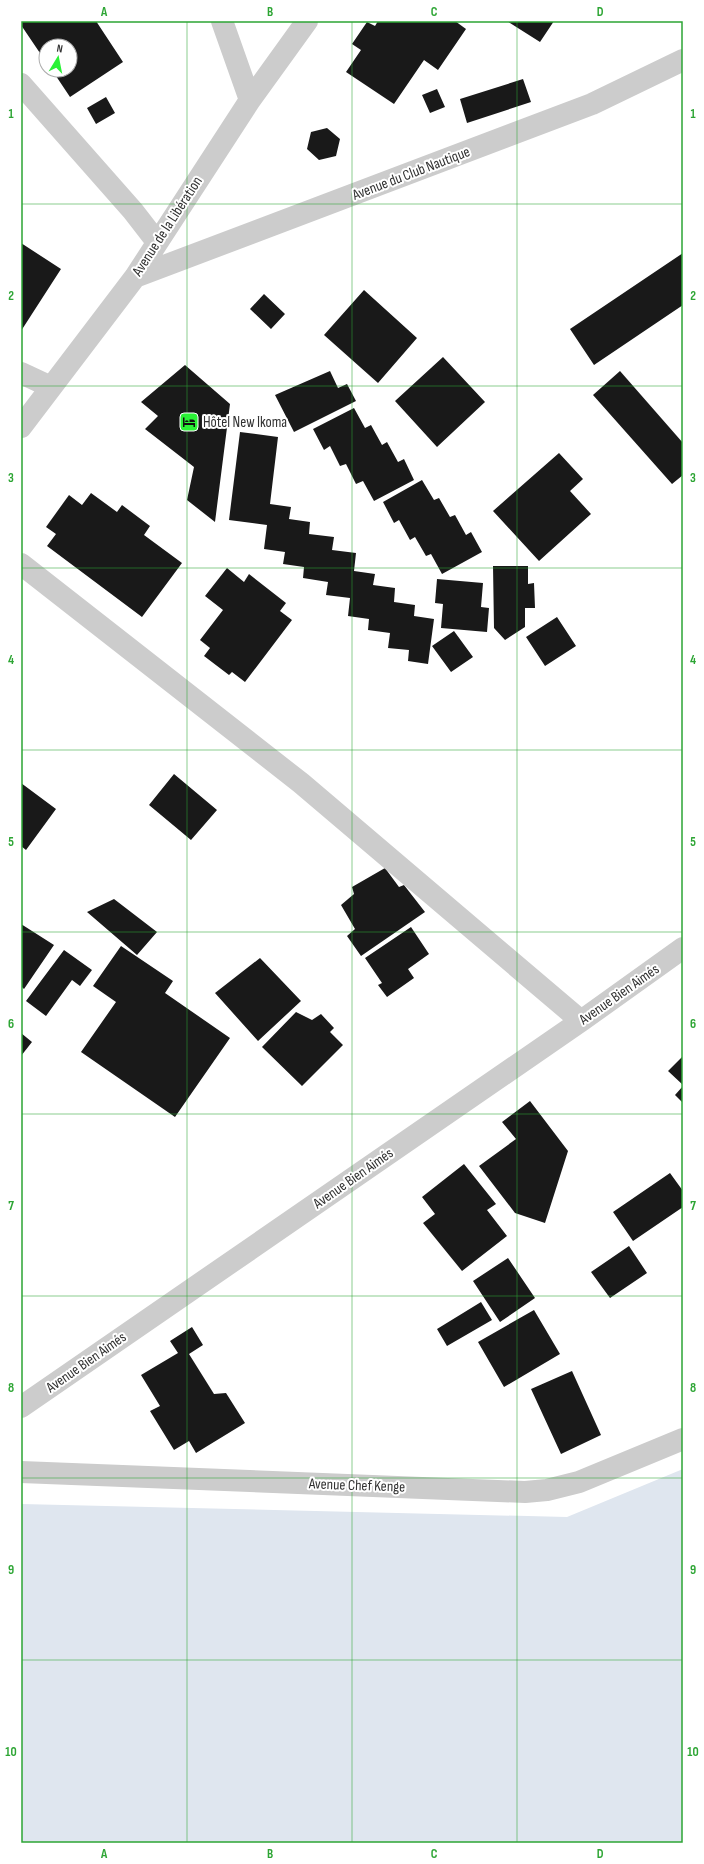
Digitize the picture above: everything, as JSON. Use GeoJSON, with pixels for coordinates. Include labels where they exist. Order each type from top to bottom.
{"type":"FeatureCollection","features":[{"type":"Feature","properties":{"kind":"street"},"geometry":{"type":"LineString","coordinates":[[222,21],[250,100]]}},
{"type":"Feature","properties":{"kind":"street","name":"Avenue de la Libération"},"geometry":{"type":"LineString","coordinates":[[21,427],[134,277],[250,100],[307,21]]}},
{"type":"Feature","properties":{"kind":"street","name":"Avenue du Club Nautique"},"geometry":{"type":"LineString","coordinates":[[134,277],[592,104],[683,60]]}},
{"type":"Feature","properties":{"kind":"street"},"geometry":{"type":"LineString","coordinates":[[21,84],[133,211],[158,242]]}},
{"type":"Feature","properties":{"kind":"street"},"geometry":{"type":"LineString","coordinates":[[21,373],[51,387]]}},
{"type":"Feature","properties":{"kind":"street"},"geometry":{"type":"LineString","coordinates":[[21,564],[301,782],[580,1021]]}},
{"type":"Feature","properties":{"kind":"street","name":"Avenue Bien Aimés"},"geometry":{"type":"LineString","coordinates":[[21,1407],[580,1021],[683,948]]}},
{"type":"Feature","properties":{"kind":"street","name":"Avenue Chef Kenge"},"geometry":{"type":"LineString","coordinates":[[21,1472],[525,1492],[547,1490],[579,1482],[683,1439]]}},
{"type":"Feature","properties":{"kind":"shaded area"},"geometry":{"type":"Polygon","coordinates":[[[683,1469],[683,1843],[21,1843],[21,1504],[567,1517],[683,1469]]]}},
{"type":"Feature","properties":{"kind":"building"},"geometry":{"type":"Polygon","coordinates":[[[21,21],[96,21],[123,62],[70,97],[57,78],[78,78],[78,38],[38,38],[38,50],[21,25],[21,21]]]}},
{"type":"Feature","properties":{"kind":"building"},"geometry":{"type":"Polygon","coordinates":[[[378,21],[455,21],[466,29],[438,70],[424,60],[394,104],[346,72],[361,50],[352,44],[367,22],[375,26],[378,21]]]}},
{"type":"Feature","properties":{"kind":"building"},"geometry":{"type":"Polygon","coordinates":[[[507,21],[554,21],[540,42],[507,21]]]}},
{"type":"Feature","properties":{"kind":"building"},"geometry":{"type":"Polygon","coordinates":[[[523,79],[531,102],[467,123],[460,99],[523,79]]]}},
{"type":"Feature","properties":{"kind":"building"},"geometry":{"type":"Polygon","coordinates":[[[437,89],[445,107],[430,113],[422,95],[437,89]]]}},
{"type":"Feature","properties":{"kind":"building"},"geometry":{"type":"Polygon","coordinates":[[[106,97],[115,113],[96,124],[87,108],[106,97]]]}},
{"type":"Feature","properties":{"kind":"building"},"geometry":{"type":"Polygon","coordinates":[[[327,128],[340,139],[336,156],[319,160],[307,149],[311,132],[327,128]]]}},
{"type":"Feature","properties":{"kind":"building"},"geometry":{"type":"Polygon","coordinates":[[[21,243],[61,269],[21,331],[21,243]]]}},
{"type":"Feature","properties":{"kind":"building"},"geometry":{"type":"Polygon","coordinates":[[[683,253],[683,305],[594,365],[570,329],[683,253]]]}},
{"type":"Feature","properties":{"kind":"building"},"geometry":{"type":"Polygon","coordinates":[[[364,290],[417,338],[378,383],[324,335],[364,290]]]}},
{"type":"Feature","properties":{"kind":"building"},"geometry":{"type":"Polygon","coordinates":[[[264,294],[285,314],[271,329],[250,309],[264,294]]]}},
{"type":"Feature","properties":{"kind":"building"},"geometry":{"type":"Polygon","coordinates":[[[443,357],[485,402],[437,447],[395,401],[443,357]]]}},
{"type":"Feature","properties":{"kind":"building"},"geometry":{"type":"Polygon","coordinates":[[[185,365],[230,404],[215,522],[187,500],[194,467],[145,429],[158,416],[141,402],[185,365]]]}},
{"type":"Feature","properties":{"kind":"building"},"geometry":{"type":"Polygon","coordinates":[[[330,371],[338,388],[347,384],[356,401],[294,432],[275,395],[330,371]]]}},
{"type":"Feature","properties":{"kind":"building"},"geometry":{"type":"Polygon","coordinates":[[[620,371],[683,443],[683,475],[672,484],[593,395],[620,371]]]}},
{"type":"Feature","properties":{"kind":"building"},"geometry":{"type":"Polygon","coordinates":[[[354,408],[365,428],[371,425],[382,445],[387,442],[398,462],[404,459],[414,480],[374,501],[363,481],[356,484],[346,464],[340,466],[330,446],[324,450],[313,429],[354,408]]]}},
{"type":"Feature","properties":{"kind":"building"},"geometry":{"type":"Polygon","coordinates":[[[240,432],[278,437],[270,504],[291,507],[289,519],[310,522],[309,534],[334,537],[332,550],[356,553],[354,571],[375,574],[373,585],[395,588],[394,602],[415,605],[414,616],[434,619],[428,664],[408,661],[409,650],[388,648],[390,633],[368,630],[369,619],[348,616],[350,598],[326,595],[328,582],[303,578],[304,567],[283,564],[285,552],[264,549],[267,525],[229,520],[240,432]]]}},
{"type":"Feature","properties":{"kind":"building"},"geometry":{"type":"Polygon","coordinates":[[[559,453],[583,479],[570,491],[591,514],[539,561],[493,511],[559,453]]]}},
{"type":"Feature","properties":{"kind":"building"},"geometry":{"type":"Polygon","coordinates":[[[422,480],[434,500],[439,498],[450,517],[455,515],[466,535],[471,532],[482,552],[442,574],[431,554],[426,556],[415,537],[410,540],[399,520],[394,523],[383,502],[422,480]]]}},
{"type":"Feature","properties":{"kind":"building"},"geometry":{"type":"Polygon","coordinates":[[[91,493],[117,512],[122,505],[150,526],[144,535],[182,563],[142,617],[47,546],[56,534],[46,527],[69,495],[82,505],[91,493]]]}},
{"type":"Feature","properties":{"kind":"building"},"geometry":{"type":"Polygon","coordinates":[[[493,566],[528,566],[528,584],[534,583],[535,608],[525,608],[525,627],[505,640],[494,628],[493,566]]]}},
{"type":"Feature","properties":{"kind":"building"},"geometry":{"type":"Polygon","coordinates":[[[227,568],[244,582],[249,574],[286,603],[280,611],[292,620],[245,682],[232,672],[229,675],[204,656],[210,648],[200,640],[223,610],[205,596],[227,568]]]}},
{"type":"Feature","properties":{"kind":"building"},"geometry":{"type":"Polygon","coordinates":[[[437,579],[483,583],[481,607],[489,608],[487,632],[441,628],[443,604],[435,603],[437,579]]]}},
{"type":"Feature","properties":{"kind":"building"},"geometry":{"type":"Polygon","coordinates":[[[557,617],[576,646],[545,666],[526,637],[557,617]]]}},
{"type":"Feature","properties":{"kind":"building"},"geometry":{"type":"Polygon","coordinates":[[[454,631],[473,657],[451,672],[432,646],[454,631]]]}},
{"type":"Feature","properties":{"kind":"building"},"geometry":{"type":"Polygon","coordinates":[[[174,774],[217,810],[191,840],[149,805],[174,774]]]}},
{"type":"Feature","properties":{"kind":"building"},"geometry":{"type":"Polygon","coordinates":[[[21,783],[56,809],[26,850],[21,846],[21,783]]]}},
{"type":"Feature","properties":{"kind":"building"},"geometry":{"type":"Polygon","coordinates":[[[385,868],[399,887],[404,885],[425,912],[361,956],[347,936],[355,929],[341,905],[354,894],[352,887],[385,868]]]}},
{"type":"Feature","properties":{"kind":"building"},"geometry":{"type":"Polygon","coordinates":[[[114,899],[157,932],[137,955],[87,912],[114,899]]]}},
{"type":"Feature","properties":{"kind":"building"},"geometry":{"type":"Polygon","coordinates":[[[21,924],[54,945],[24,989],[21,986],[21,924]]]}},
{"type":"Feature","properties":{"kind":"building"},"geometry":{"type":"Polygon","coordinates":[[[411,927],[429,954],[408,969],[414,978],[387,997],[378,985],[382,983],[365,958],[411,927]]]}},
{"type":"Feature","properties":{"kind":"building"},"geometry":{"type":"Polygon","coordinates":[[[121,946],[173,981],[165,993],[230,1038],[175,1117],[81,1052],[116,1002],[93,986],[121,946]]]}},
{"type":"Feature","properties":{"kind":"building"},"geometry":{"type":"Polygon","coordinates":[[[64,950],[92,970],[80,986],[72,980],[46,1016],[26,1001],[64,950]]]}},
{"type":"Feature","properties":{"kind":"building"},"geometry":{"type":"Polygon","coordinates":[[[260,958],[301,1001],[258,1041],[215,993],[260,958]]]}},
{"type":"Feature","properties":{"kind":"building"},"geometry":{"type":"Polygon","coordinates":[[[296,1012],[312,1020],[321,1014],[334,1028],[330,1032],[343,1045],[302,1086],[262,1047],[296,1012]]]}},
{"type":"Feature","properties":{"kind":"building"},"geometry":{"type":"Polygon","coordinates":[[[21,1033],[32,1042],[21,1056],[21,1033]]]}},
{"type":"Feature","properties":{"kind":"building"},"geometry":{"type":"Polygon","coordinates":[[[683,1056],[683,1085],[668,1071],[683,1056]]]}},
{"type":"Feature","properties":{"kind":"building"},"geometry":{"type":"Polygon","coordinates":[[[683,1086],[683,1103],[675,1095],[683,1086]]]}},
{"type":"Feature","properties":{"kind":"building"},"geometry":{"type":"Polygon","coordinates":[[[530,1101],[568,1151],[545,1223],[515,1213],[479,1166],[516,1139],[502,1122],[530,1101]]]}},
{"type":"Feature","properties":{"kind":"building"},"geometry":{"type":"Polygon","coordinates":[[[464,1164],[496,1204],[487,1210],[507,1236],[462,1271],[423,1223],[435,1214],[422,1197],[464,1164]]]}},
{"type":"Feature","properties":{"kind":"building"},"geometry":{"type":"Polygon","coordinates":[[[670,1173],[683,1191],[683,1207],[633,1241],[613,1212],[670,1173]]]}},
{"type":"Feature","properties":{"kind":"building"},"geometry":{"type":"Polygon","coordinates":[[[629,1246],[647,1273],[610,1298],[591,1272],[629,1246]]]}},
{"type":"Feature","properties":{"kind":"building"},"geometry":{"type":"Polygon","coordinates":[[[508,1258],[535,1298],[500,1322],[473,1281],[508,1258]]]}},
{"type":"Feature","properties":{"kind":"building"},"geometry":{"type":"Polygon","coordinates":[[[481,1302],[492,1320],[447,1346],[437,1329],[481,1302]]]}},
{"type":"Feature","properties":{"kind":"building"},"geometry":{"type":"Polygon","coordinates":[[[534,1310],[560,1354],[504,1387],[478,1342],[534,1310]]]}},
{"type":"Feature","properties":{"kind":"building"},"geometry":{"type":"Polygon","coordinates":[[[192,1327],[203,1345],[189,1354],[214,1394],[226,1393],[245,1423],[196,1453],[189,1441],[174,1450],[150,1411],[160,1406],[141,1375],[178,1353],[170,1341],[192,1327]]]}},
{"type":"Feature","properties":{"kind":"building"},"geometry":{"type":"Polygon","coordinates":[[[572,1371],[601,1435],[561,1454],[531,1389],[572,1371]]]}},
{"type":"Feature","properties":{"kind":"place","name":"Hôtel New Ikoma"},"geometry":{"type":"Point","coordinates":[189,422]}}]}
